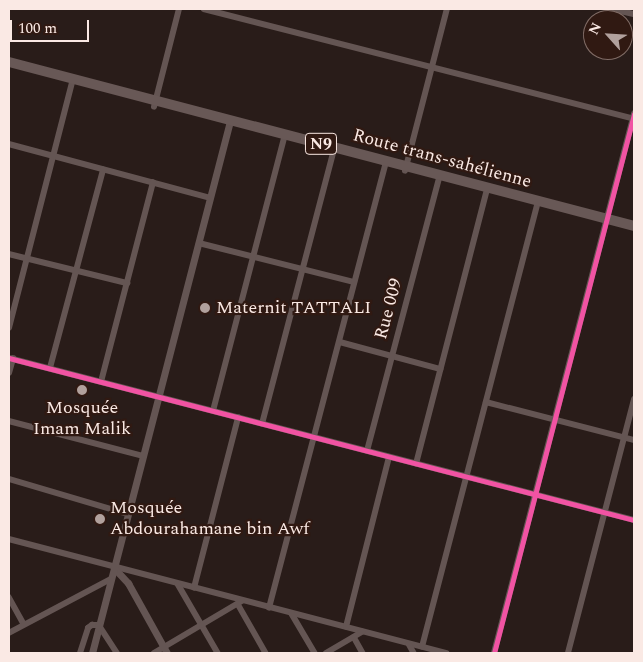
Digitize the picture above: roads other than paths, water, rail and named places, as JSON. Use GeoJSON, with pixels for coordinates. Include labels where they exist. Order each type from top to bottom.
{"type":"FeatureCollection","features":[{"type":"Feature","properties":{"kind":"highway","name":"Route trans-sahélienne"},"geometry":{"type":"LineString","coordinates":[[9,62],[72,82],[607,221],[634,231]]}},
{"type":"Feature","properties":{"kind":"highway","name":"Route trans-sahélienne"},"geometry":{"type":"LineString","coordinates":[[9,69],[72,82]]}},
{"type":"Feature","properties":{"kind":"highway","name":"Route trans-sahélienne"},"geometry":{"type":"LineString","coordinates":[[284,138],[333,153],[405,169]]}},
{"type":"Feature","properties":{"kind":"highway","name":"Route trans-sahélienne"},"geometry":{"type":"LineString","coordinates":[[439,178],[537,207],[634,226]]}},
{"type":"Feature","properties":{"kind":"street"},"geometry":{"type":"LineString","coordinates":[[155,104],[178,9]]}},
{"type":"Feature","properties":{"kind":"street"},"geometry":{"type":"LineString","coordinates":[[204,9],[634,118],[534,494],[494,653]]}},
{"type":"Feature","properties":{"kind":"street"},"geometry":{"type":"LineString","coordinates":[[405,169],[447,9]]}},
{"type":"Feature","properties":{"kind":"street"},"geometry":{"type":"LineString","coordinates":[[612,9],[634,14]]}},
{"type":"Feature","properties":{"kind":"street"},"geometry":{"type":"LineString","coordinates":[[9,328],[72,82]]}},
{"type":"Feature","properties":{"kind":"street"},"geometry":{"type":"LineString","coordinates":[[92,653],[230,124]]}},
{"type":"Feature","properties":{"kind":"street"},"geometry":{"type":"LineString","coordinates":[[213,411],[252,255],[284,138]]}},
{"type":"Feature","properties":{"kind":"street"},"geometry":{"type":"LineString","coordinates":[[9,144],[210,198]]}},
{"type":"Feature","properties":{"kind":"street"},"geometry":{"type":"LineString","coordinates":[[262,424],[333,153]]}},
{"type":"Feature","properties":{"kind":"street"},"geometry":{"type":"LineString","coordinates":[[269,608],[385,166]]}},
{"type":"Feature","properties":{"kind":"street"},"geometry":{"type":"LineString","coordinates":[[50,368],[103,170]]}},
{"type":"Feature","properties":{"kind":"street","name":"Rue 009"},"geometry":{"type":"LineString","coordinates":[[367,451],[439,178]]}},
{"type":"Feature","properties":{"kind":"street"},"geometry":{"type":"LineString","coordinates":[[101,382],[153,183]]}},
{"type":"Feature","properties":{"kind":"street"},"geometry":{"type":"LineString","coordinates":[[416,464],[486,193]]}},
{"type":"Feature","properties":{"kind":"street"},"geometry":{"type":"LineString","coordinates":[[422,647],[537,207]]}},
{"type":"Feature","properties":{"kind":"street"},"geometry":{"type":"LineString","coordinates":[[199,243],[354,282]]}},
{"type":"Feature","properties":{"kind":"street"},"geometry":{"type":"LineString","coordinates":[[9,254],[127,283]]}},
{"type":"Feature","properties":{"kind":"street"},"geometry":{"type":"LineString","coordinates":[[340,342],[440,369]]}},
{"type":"Feature","properties":{"kind":"street"},"geometry":{"type":"LineString","coordinates":[[9,373],[11,358],[634,520]]}},
{"type":"Feature","properties":{"kind":"street"},"geometry":{"type":"LineString","coordinates":[[568,653],[634,399]]}},
{"type":"Feature","properties":{"kind":"street"},"geometry":{"type":"LineString","coordinates":[[486,402],[634,440]]}},
{"type":"Feature","properties":{"kind":"street"},"geometry":{"type":"LineString","coordinates":[[194,588],[238,418]]}},
{"type":"Feature","properties":{"kind":"street"},"geometry":{"type":"LineString","coordinates":[[9,421],[143,456]]}},
{"type":"Feature","properties":{"kind":"street"},"geometry":{"type":"LineString","coordinates":[[346,627],[389,456]]}},
{"type":"Feature","properties":{"kind":"street"},"geometry":{"type":"LineString","coordinates":[[9,479],[128,514]]}},
{"type":"Feature","properties":{"kind":"street"},"geometry":{"type":"LineString","coordinates":[[9,540],[194,588],[240,602],[446,653]]}},
{"type":"Feature","properties":{"kind":"street"},"geometry":{"type":"LineString","coordinates":[[114,567],[128,584],[165,651]]}},
{"type":"Feature","properties":{"kind":"street"},"geometry":{"type":"LineString","coordinates":[[9,633],[111,579]]}},
{"type":"Feature","properties":{"kind":"street"},"geometry":{"type":"LineString","coordinates":[[178,584],[218,653]]}},
{"type":"Feature","properties":{"kind":"street"},"geometry":{"type":"LineString","coordinates":[[9,597],[24,624]]}},
{"type":"Feature","properties":{"kind":"street"},"geometry":{"type":"LineString","coordinates":[[154,653],[165,651],[240,602]]}},
{"type":"Feature","properties":{"kind":"street"},"geometry":{"type":"LineString","coordinates":[[240,602],[266,653]]}},
{"type":"Feature","properties":{"kind":"street"},"geometry":{"type":"LineString","coordinates":[[292,614],[316,653]]}},
{"type":"Feature","properties":{"kind":"street"},"geometry":{"type":"LineString","coordinates":[[80,653],[88,628],[99,625]]}},
{"type":"Feature","properties":{"kind":"street"},"geometry":{"type":"LineString","coordinates":[[99,625],[117,653]]}},
{"type":"Feature","properties":{"kind":"street"},"geometry":{"type":"LineString","coordinates":[[326,653],[362,632]]}},
{"type":"Feature","properties":{"kind":"street"},"geometry":{"type":"LineString","coordinates":[[354,637],[363,653]]}},
{"type":"Feature","properties":{"kind":"street"},"geometry":{"type":"LineString","coordinates":[[409,644],[414,653]]}},
{"type":"Feature","properties":{"kind":"place","name":"Maternit TATTALI"},"geometry":{"type":"Point","coordinates":[205,308]}},
{"type":"Feature","properties":{"kind":"place","name":"Mosquée Imam Malik"},"geometry":{"type":"Point","coordinates":[82,390]}},
{"type":"Feature","properties":{"kind":"place","name":"Mosquée Abdourahamane bin Awf"},"geometry":{"type":"Point","coordinates":[100,519]}}]}
